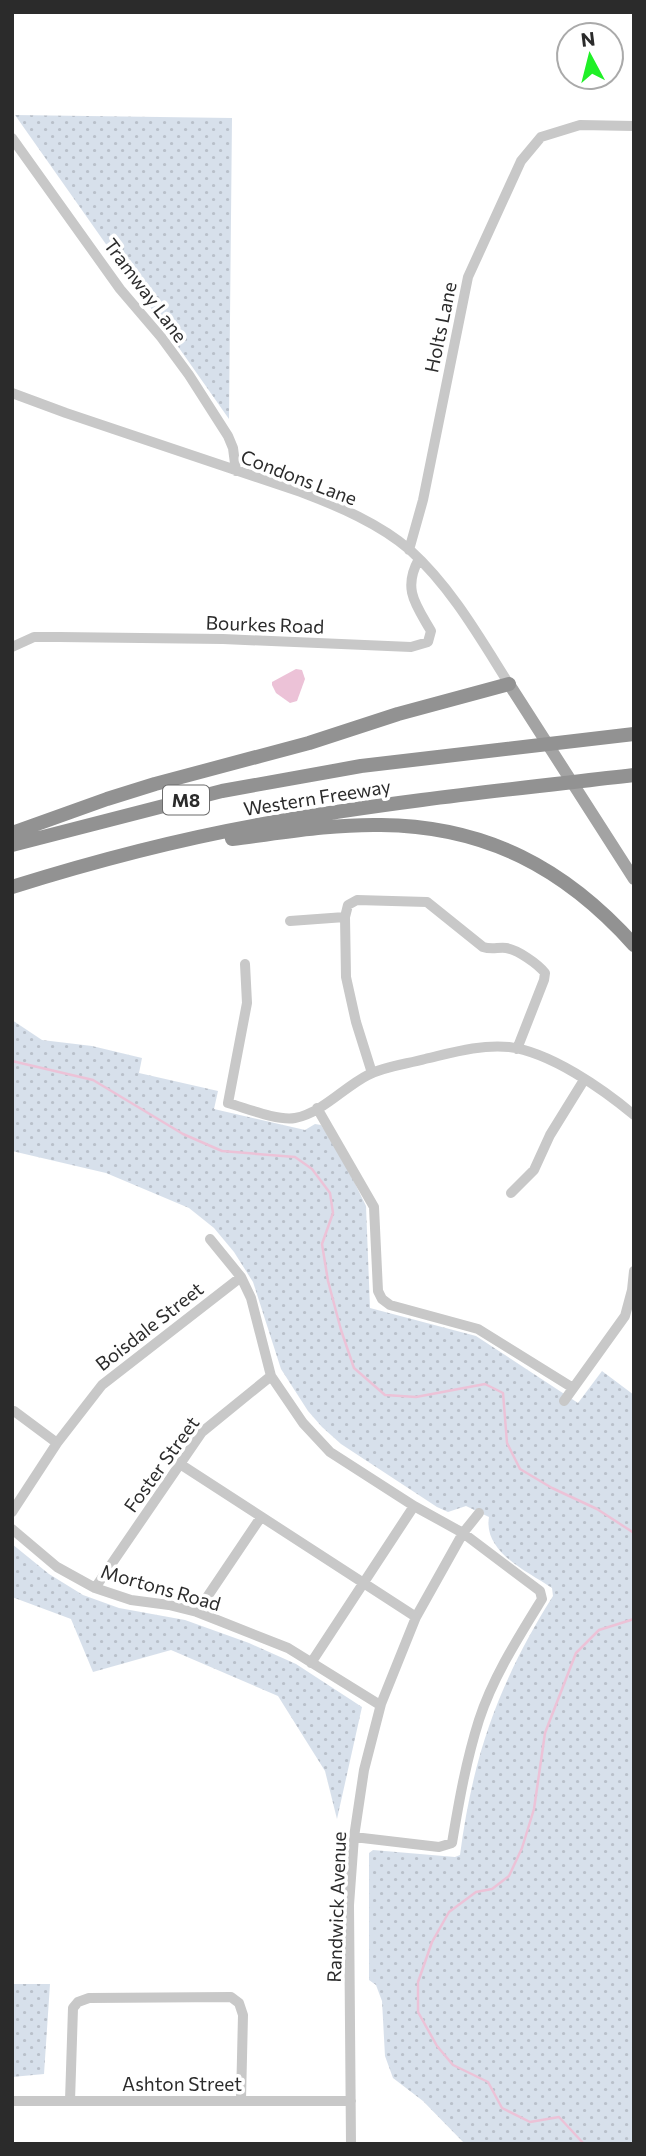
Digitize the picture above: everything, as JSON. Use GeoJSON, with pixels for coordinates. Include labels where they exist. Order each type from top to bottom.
{"type":"FeatureCollection","features":[{"type":"Feature","properties":{"kind":"highway"},"geometry":{"type":"LineString","coordinates":[[12,833],[143,788],[509,684]]}},
{"type":"Feature","properties":{"kind":"highway","name":"Western Freeway"},"geometry":{"type":"LineString","coordinates":[[12,845],[222,791],[361,766],[634,734]]}},
{"type":"Feature","properties":{"kind":"highway","name":"Western Freeway"},"geometry":{"type":"LineString","coordinates":[[12,887],[129,854],[318,814],[634,775]]}},
{"type":"Feature","properties":{"kind":"highway"},"geometry":{"type":"LineString","coordinates":[[129,854],[193,847],[280,832],[350,826],[402,826],[447,832],[492,843],[531,860],[587,898],[634,945]]}},
{"type":"Feature","properties":{"kind":"main road"},"geometry":{"type":"LineString","coordinates":[[509,684],[634,879]]}},
{"type":"Feature","properties":{"kind":"street","name":"Holts Lane"},"geometry":{"type":"LineString","coordinates":[[409,550],[418,520],[468,277],[521,161],[541,137],[580,125],[634,126]]}},
{"type":"Feature","properties":{"kind":"street","name":"Tramway Lane"},"geometry":{"type":"LineString","coordinates":[[12,138],[120,289],[189,375],[228,436],[233,448],[236,471]]}},
{"type":"Feature","properties":{"kind":"street","name":"Condons Lane"},"geometry":{"type":"LineString","coordinates":[[12,393],[330,503],[374,526],[419,559],[462,612],[509,684]]}},
{"type":"Feature","properties":{"kind":"street","name":"Bourkes Road"},"geometry":{"type":"LineString","coordinates":[[12,647],[34,637],[223,639],[411,647],[421,645],[428,642],[430,631],[416,608],[411,589],[412,571],[419,559]]}},
{"type":"Feature","properties":{"kind":"street"},"geometry":{"type":"LineString","coordinates":[[372,1073],[356,1022],[346,977],[345,917],[348,905],[357,900],[427,902],[484,947],[507,948],[540,966],[545,973],[544,980],[517,1049]]}},
{"type":"Feature","properties":{"kind":"street"},"geometry":{"type":"LineString","coordinates":[[290,921],[345,917]]}},
{"type":"Feature","properties":{"kind":"street"},"geometry":{"type":"LineString","coordinates":[[245,964],[247,1003],[228,1103],[283,1118],[296,1118],[372,1073],[444,1054],[486,1047],[517,1049],[553,1062],[611,1096],[634,1115]]}},
{"type":"Feature","properties":{"kind":"street"},"geometry":{"type":"LineString","coordinates":[[511,1193],[534,1170],[550,1135],[584,1080]]}},
{"type":"Feature","properties":{"kind":"street"},"geometry":{"type":"LineString","coordinates":[[317,1108],[374,1207],[378,1291],[382,1299],[390,1305],[478,1329],[573,1388]]}},
{"type":"Feature","properties":{"kind":"street"},"geometry":{"type":"LineString","coordinates":[[210,1239],[241,1277],[251,1298],[271,1376],[303,1423],[330,1452],[414,1506],[463,1533],[540,1591],[541,1600],[506,1658],[479,1720],[463,1773],[452,1843],[439,1846],[354,1838]]}},
{"type":"Feature","properties":{"kind":"street"},"geometry":{"type":"LineString","coordinates":[[564,1401],[625,1315],[634,1271]]}},
{"type":"Feature","properties":{"kind":"street","name":"Boisdale Street"},"geometry":{"type":"LineString","coordinates":[[12,1512],[57,1443],[102,1385],[241,1277]]}},
{"type":"Feature","properties":{"kind":"street","name":"Foster Street"},"geometry":{"type":"LineString","coordinates":[[94,1588],[202,1432],[271,1376]]}},
{"type":"Feature","properties":{"kind":"street"},"geometry":{"type":"LineString","coordinates":[[14,1411],[57,1443]]}},
{"type":"Feature","properties":{"kind":"street"},"geometry":{"type":"LineString","coordinates":[[180,1464],[416,1617]]}},
{"type":"Feature","properties":{"kind":"street"},"geometry":{"type":"LineString","coordinates":[[311,1663],[414,1506]]}},
{"type":"Feature","properties":{"kind":"street","name":"Randwick Avenue"},"geometry":{"type":"LineString","coordinates":[[351,2144],[349,1905],[354,1838],[364,1770],[380,1705],[416,1617],[463,1533],[479,1513]]}},
{"type":"Feature","properties":{"kind":"street"},"geometry":{"type":"LineString","coordinates":[[197,1612],[261,1517]]}},
{"type":"Feature","properties":{"kind":"street","name":"Mortons Road"},"geometry":{"type":"LineString","coordinates":[[12,1530],[57,1567],[94,1588],[131,1600],[197,1612],[288,1647],[380,1705]]}},
{"type":"Feature","properties":{"kind":"street"},"geometry":{"type":"LineString","coordinates":[[70,2101],[73,2008],[78,2001],[89,1998],[231,1997],[239,2003],[243,2015],[242,2100]]}},
{"type":"Feature","properties":{"kind":"street","name":"Ashton Street"},"geometry":{"type":"LineString","coordinates":[[12,2101],[351,2101]]}},
{"type":"Feature","properties":{"kind":"shaded area"},"geometry":{"type":"Polygon","coordinates":[[[15,115],[232,118],[229,419],[15,115]]]}},
{"type":"Feature","properties":{"kind":"shaded area"},"geometry":{"type":"Polygon","coordinates":[[[296,669],[302,670],[305,679],[297,701],[290,703],[276,693],[272,682],[296,669]]]}},
{"type":"Feature","properties":{"kind":"shaded area"},"geometry":{"type":"Polygon","coordinates":[[[12,1020],[42,1040],[92,1046],[142,1058],[139,1073],[218,1091],[214,1109],[305,1130],[315,1124],[321,1125],[342,1157],[366,1206],[370,1308],[476,1336],[578,1403],[602,1371],[634,1395],[634,2144],[465,2144],[423,2101],[393,2078],[385,2056],[382,2001],[376,1985],[369,1980],[369,1853],[373,1850],[455,1857],[460,1855],[472,1784],[491,1720],[518,1659],[553,1596],[552,1588],[519,1567],[500,1550],[489,1529],[489,1517],[466,1506],[448,1512],[437,1507],[341,1444],[322,1427],[308,1411],[281,1369],[253,1282],[234,1252],[214,1228],[189,1208],[106,1173],[12,1151],[12,1020]]]}},
{"type":"Feature","properties":{"kind":"shaded area"},"geometry":{"type":"Polygon","coordinates":[[[12,1544],[49,1574],[83,1595],[119,1608],[185,1620],[249,1643],[296,1664],[362,1707],[337,1819],[325,1771],[278,1696],[171,1650],[93,1672],[71,1619],[12,1597],[12,1544]]]}},
{"type":"Feature","properties":{"kind":"shaded area"},"geometry":{"type":"Polygon","coordinates":[[[12,1984],[50,1984],[44,2074],[12,2077],[12,1984]]]}},
{"type":"Feature","properties":{"kind":"waterway"},"geometry":{"type":"LineString","coordinates":[[12,1061],[93,1080],[183,1134],[222,1151],[295,1157],[312,1169],[330,1193],[333,1213],[322,1244],[328,1281],[354,1368],[385,1395],[416,1397],[485,1384],[503,1393],[507,1443],[520,1469],[552,1488],[597,1509],[634,1533]]}},
{"type":"Feature","properties":{"kind":"waterway"},"geometry":{"type":"LineString","coordinates":[[584,2144],[559,2117],[530,2122],[502,2108],[488,2082],[453,2065],[437,2046],[418,2012],[418,1982],[432,1942],[449,1912],[476,1892],[492,1889],[509,1876],[522,1848],[534,1809],[545,1733],[576,1653],[599,1630],[634,1619]]}}]}
